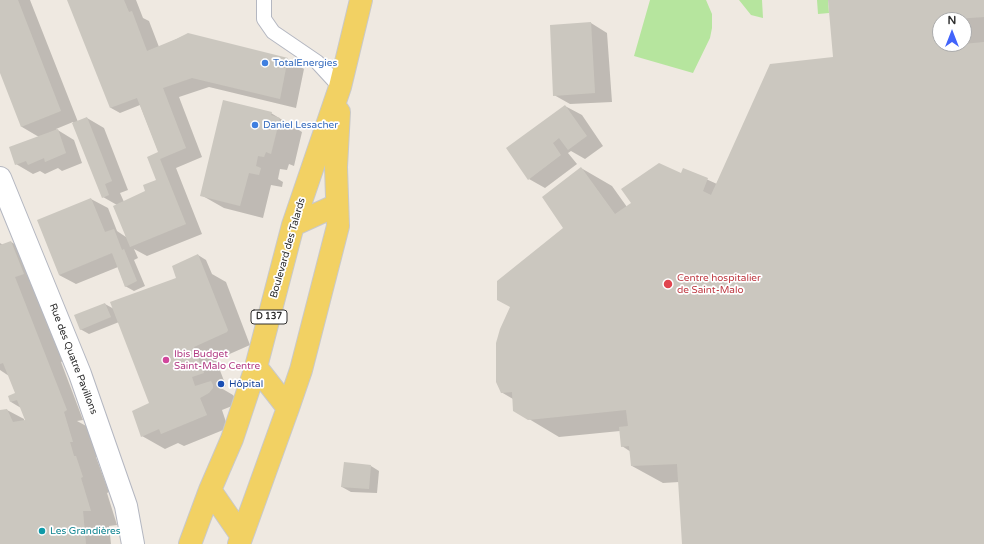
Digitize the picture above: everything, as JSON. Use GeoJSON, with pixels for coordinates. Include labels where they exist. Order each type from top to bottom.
{"type":"FeatureCollection","features":[{"type":"Feature","properties":{"kind":"main road","name":"Boulevard des Talards"},"geometry":{"type":"LineString","coordinates":[[190,544],[210,490],[232,439],[256,367],[293,225],[340,87],[361,0]]}},
{"type":"Feature","properties":{"kind":"main road","name":"Boulevard des Talards"},"geometry":{"type":"LineString","coordinates":[[240,540],[301,370],[338,226],[336,167],[340,87]]}},
{"type":"Feature","properties":{"kind":"main road"},"geometry":{"type":"LineString","coordinates":[[293,225],[337,205]]}},
{"type":"Feature","properties":{"kind":"main road"},"geometry":{"type":"LineString","coordinates":[[256,367],[288,408]]}},
{"type":"Feature","properties":{"kind":"main road"},"geometry":{"type":"LineString","coordinates":[[210,490],[240,540]]}},
{"type":"Feature","properties":{"kind":"street","name":"Rue des Quatre Pavillons"},"geometry":{"type":"LineString","coordinates":[[0,178],[80,374],[126,506],[133,544]]}},
{"type":"Feature","properties":{"kind":"lane"},"geometry":{"type":"LineString","coordinates":[[264,0],[264,19],[273,32],[317,62],[340,87]]}},
{"type":"Feature","properties":{"kind":"green space"},"geometry":{"type":"Polygon","coordinates":[[[650,0],[706,0],[712,14],[712,28],[710,38],[693,73],[634,56],[650,0]]]}},
{"type":"Feature","properties":{"kind":"green space"},"geometry":{"type":"Polygon","coordinates":[[[739,0],[762,0],[763,18],[751,15],[739,0]]]}},
{"type":"Feature","properties":{"kind":"green space"},"geometry":{"type":"Polygon","coordinates":[[[817,0],[828,0],[829,13],[818,14],[817,0]]]}},
{"type":"Feature","properties":{"kind":"building"},"geometry":{"type":"Polygon","coordinates":[[[0,0],[18,0],[61,111],[21,127],[0,73],[0,0]]]}},
{"type":"Feature","properties":{"kind":"building"},"geometry":{"type":"Polygon","coordinates":[[[67,0],[124,0],[129,12],[132,11],[147,51],[188,33],[288,58],[280,99],[192,78],[163,88],[186,148],[160,159],[186,224],[130,247],[113,206],[145,191],[143,185],[156,180],[147,157],[158,152],[137,98],[110,108],[67,0]]]}},
{"type":"Feature","properties":{"kind":"building"},"geometry":{"type":"Polygon","coordinates":[[[828,0],[984,0],[984,17],[972,18],[972,12],[932,12],[932,52],[972,52],[972,43],[984,42],[984,544],[682,544],[677,464],[631,466],[629,446],[621,447],[619,427],[628,426],[626,410],[528,420],[513,411],[512,392],[501,393],[496,382],[496,343],[500,329],[510,307],[497,300],[497,281],[563,228],[542,197],[581,167],[615,214],[631,203],[621,189],[659,163],[681,173],[683,168],[708,178],[703,191],[711,195],[770,64],[833,57],[828,0]]]}},
{"type":"Feature","properties":{"kind":"building"},"geometry":{"type":"Polygon","coordinates":[[[591,22],[595,93],[553,96],[550,25],[591,22]]]}},
{"type":"Feature","properties":{"kind":"building"},"geometry":{"type":"Polygon","coordinates":[[[223,100],[272,112],[271,115],[280,118],[271,154],[266,152],[264,157],[258,156],[256,166],[261,168],[259,175],[249,173],[240,206],[200,196],[223,100]]]}},
{"type":"Feature","properties":{"kind":"building"},"geometry":{"type":"Polygon","coordinates":[[[565,105],[587,136],[568,150],[559,138],[553,143],[561,155],[528,180],[506,148],[565,105]]]}},
{"type":"Feature","properties":{"kind":"building"},"geometry":{"type":"Polygon","coordinates":[[[87,117],[112,181],[105,184],[109,195],[102,198],[72,123],[87,117]]]}},
{"type":"Feature","properties":{"kind":"building"},"geometry":{"type":"Polygon","coordinates":[[[58,129],[66,153],[45,162],[44,158],[28,165],[26,161],[15,165],[9,147],[58,129]]]}},
{"type":"Feature","properties":{"kind":"building"},"geometry":{"type":"Polygon","coordinates":[[[91,198],[105,232],[114,229],[137,281],[125,287],[112,253],[59,275],[37,220],[91,198]]]}},
{"type":"Feature","properties":{"kind":"building"},"geometry":{"type":"Polygon","coordinates":[[[11,241],[24,274],[15,277],[67,410],[64,412],[73,442],[70,442],[83,477],[81,478],[91,511],[83,511],[86,544],[0,544],[0,410],[7,409],[13,422],[25,420],[17,400],[10,402],[8,396],[15,393],[3,363],[0,364],[0,245],[11,241]]]}},
{"type":"Feature","properties":{"kind":"building","name":"Ibis Budget Saint-Malo Centre"},"geometry":{"type":"Polygon","coordinates":[[[198,254],[228,330],[227,332],[194,347],[204,373],[192,377],[195,386],[211,381],[213,385],[213,388],[209,393],[200,398],[207,415],[161,434],[159,429],[141,437],[132,411],[149,403],[110,302],[176,278],[172,266],[198,254]]]}},
{"type":"Feature","properties":{"kind":"building"},"geometry":{"type":"Polygon","coordinates":[[[105,303],[111,317],[80,330],[74,315],[105,303]]]}},
{"type":"Feature","properties":{"kind":"building"},"geometry":{"type":"Polygon","coordinates":[[[344,462],[371,465],[369,489],[341,487],[344,462]]]}},
{"type":"Feature","properties":{"kind":"place","name":"TotalEnergies"},"geometry":{"type":"Point","coordinates":[265,63]}},
{"type":"Feature","properties":{"kind":"place","name":"Daniel Lesacher"},"geometry":{"type":"Point","coordinates":[255,125]}},
{"type":"Feature","properties":{"kind":"place","name":"Centre hospitalier de Saint-Malo"},"geometry":{"type":"Point","coordinates":[668,284]}},
{"type":"Feature","properties":{"kind":"place","name":"Ibis Budget Saint-Malo Centre"},"geometry":{"type":"Point","coordinates":[166,360]}},
{"type":"Feature","properties":{"kind":"place","name":"Hôpital"},"geometry":{"type":"Point","coordinates":[221,384]}},
{"type":"Feature","properties":{"kind":"place","name":"Les Grandières"},"geometry":{"type":"Point","coordinates":[42,531]}}]}
